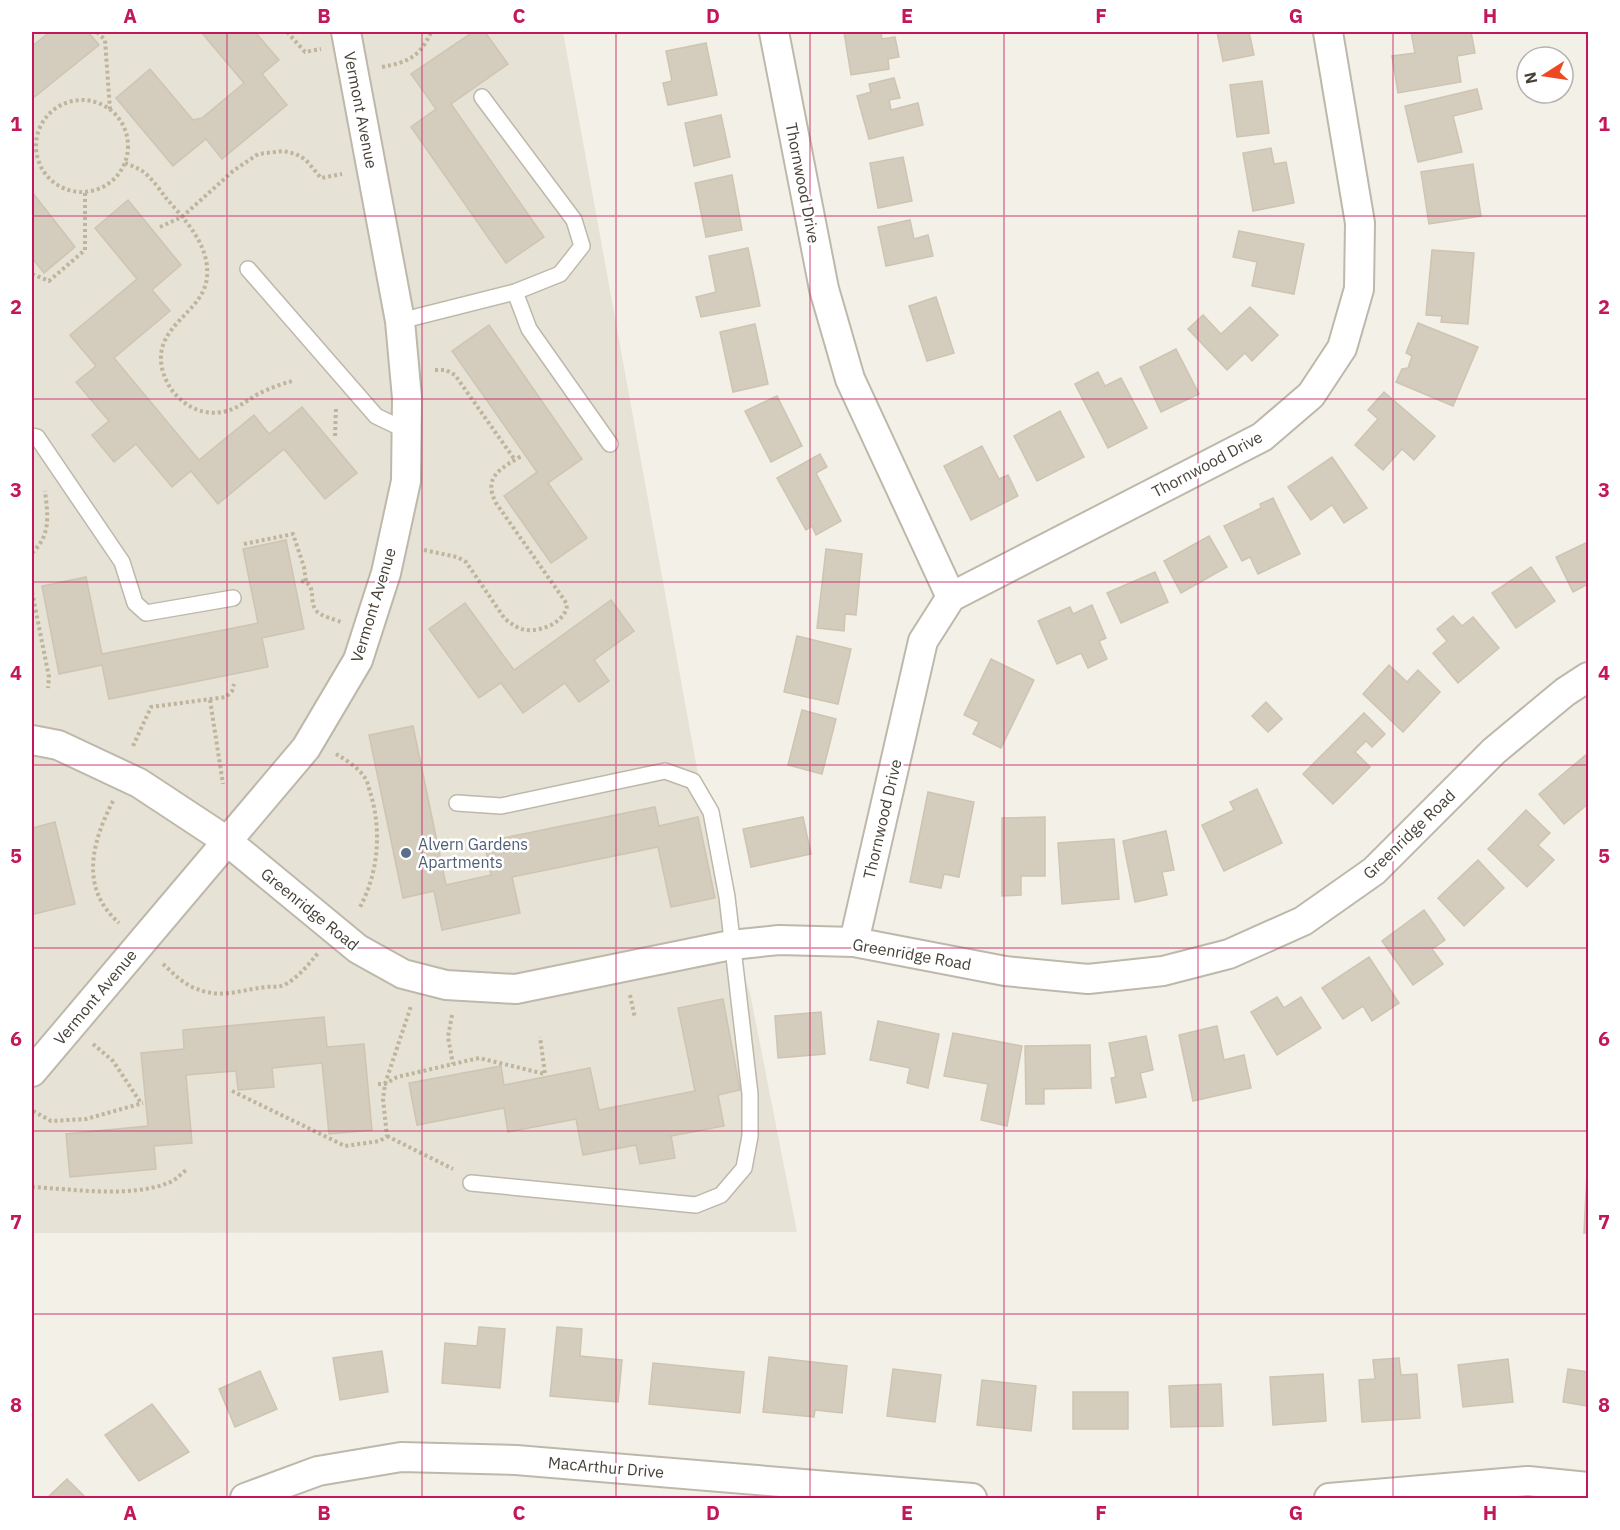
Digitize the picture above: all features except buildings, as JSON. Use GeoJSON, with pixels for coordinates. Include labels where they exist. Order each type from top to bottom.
{"type":"FeatureCollection","features":[{"type":"Feature","properties":{"kind":"street","name":"Thornwood Drive"},"geometry":{"type":"LineString","coordinates":[[774,32],[824,289],[850,379],[951,597]]}},
{"type":"Feature","properties":{"kind":"street","name":"Thornwood Drive"},"geometry":{"type":"LineString","coordinates":[[854,942],[923,641],[951,597],[1262,437],[1311,395],[1342,348],[1359,289],[1360,223],[1328,32]]}},
{"type":"Feature","properties":{"kind":"street","name":"Vermont Avenue"},"geometry":{"type":"LineString","coordinates":[[32,1072],[306,748],[358,660],[386,573],[406,482],[407,398],[400,321],[336,40]]}},
{"type":"Feature","properties":{"kind":"street","name":"Greenridge Road"},"geometry":{"type":"LineString","coordinates":[[32,740],[58,745],[139,783],[227,841],[358,950],[403,974],[446,985],[516,989],[731,945],[779,940],[854,942],[1005,971],[1088,979],[1163,971],[1229,954],[1303,921],[1374,871],[1494,751],[1566,692],[1588,677]]}},
{"type":"Feature","properties":{"kind":"street","name":"MacArthur Drive"},"geometry":{"type":"LineString","coordinates":[[245,1498],[318,1471],[401,1457],[516,1460],[972,1498]]}},
{"type":"Feature","properties":{"kind":"street"},"geometry":{"type":"LineString","coordinates":[[1329,1498],[1528,1481],[1588,1487]]}},
{"type":"Feature","properties":{"kind":"lane"},"geometry":{"type":"LineString","coordinates":[[400,321],[515,292],[560,273],[582,246],[574,219],[482,97]]}},
{"type":"Feature","properties":{"kind":"lane"},"geometry":{"type":"LineString","coordinates":[[248,269],[376,416],[407,431]]}},
{"type":"Feature","properties":{"kind":"lane"},"geometry":{"type":"LineString","coordinates":[[515,292],[529,329],[610,444]]}},
{"type":"Feature","properties":{"kind":"lane"},"geometry":{"type":"LineString","coordinates":[[32,436],[37,437],[122,562],[135,603],[146,613],[233,598]]}},
{"type":"Feature","properties":{"kind":"lane"},"geometry":{"type":"LineString","coordinates":[[457,803],[501,806],[665,771],[693,781],[711,812],[727,897],[750,1094],[750,1136],[744,1168],[721,1195],[696,1205],[471,1183]]}},
{"type":"Feature","properties":{"kind":"path"},"geometry":{"type":"LineString","coordinates":[[98,32],[105,40],[110,109]]}},
{"type":"Feature","properties":{"kind":"path"},"geometry":{"type":"LineString","coordinates":[[287,32],[304,52],[336,40]]}},
{"type":"Feature","properties":{"kind":"path"},"geometry":{"type":"LineString","coordinates":[[381,67],[407,60],[416,55],[431,32]]}},
{"type":"Feature","properties":{"kind":"path"},"geometry":{"type":"LineString","coordinates":[[82,100],[97,102],[110,109],[120,120],[127,133],[128,148],[125,163],[119,174],[109,184],[85,193],[70,191],[56,185],[45,175],[38,162],[35,147],[37,133],[44,119],[54,108],[67,102],[82,100]]}},
{"type":"Feature","properties":{"kind":"path"},"geometry":{"type":"LineString","coordinates":[[160,227],[182,217],[233,171],[258,154],[283,151],[296,154],[306,160],[321,178],[348,173]]}},
{"type":"Feature","properties":{"kind":"path"},"geometry":{"type":"LineString","coordinates":[[125,163],[147,174],[203,247],[207,278],[200,296],[165,339],[161,361],[167,382],[174,393],[188,406],[198,411],[219,413],[238,407],[259,394],[292,381]]}},
{"type":"Feature","properties":{"kind":"path"},"geometry":{"type":"LineString","coordinates":[[32,274],[49,281],[85,250],[85,193]]}},
{"type":"Feature","properties":{"kind":"path"},"geometry":{"type":"LineString","coordinates":[[435,370],[446,370],[455,375],[514,460]]}},
{"type":"Feature","properties":{"kind":"path"},"geometry":{"type":"LineString","coordinates":[[335,436],[336,396]]}},
{"type":"Feature","properties":{"kind":"path"},"geometry":{"type":"LineString","coordinates":[[424,550],[457,557],[466,562],[505,619],[514,626],[524,630],[536,630],[549,626],[561,617],[567,610],[567,604],[490,493],[491,482],[495,474],[523,455]]}},
{"type":"Feature","properties":{"kind":"path"},"geometry":{"type":"LineString","coordinates":[[32,553],[46,534],[49,517],[44,485]]}},
{"type":"Feature","properties":{"kind":"path"},"geometry":{"type":"LineString","coordinates":[[244,544],[293,534],[304,567],[303,582],[312,590],[314,608],[319,613],[344,623]]}},
{"type":"Feature","properties":{"kind":"path"},"geometry":{"type":"LineString","coordinates":[[32,592],[49,677],[48,688]]}},
{"type":"Feature","properties":{"kind":"path"},"geometry":{"type":"LineString","coordinates":[[134,746],[151,707],[226,697],[232,691],[234,684]]}},
{"type":"Feature","properties":{"kind":"path"},"geometry":{"type":"LineString","coordinates":[[210,700],[223,784]]}},
{"type":"Feature","properties":{"kind":"path"},"geometry":{"type":"LineString","coordinates":[[335,754],[351,763],[365,778],[377,822],[377,851],[371,883],[359,909]]}},
{"type":"Feature","properties":{"kind":"path"},"geometry":{"type":"LineString","coordinates":[[116,795],[98,831],[92,872],[104,904],[122,926]]}},
{"type":"Feature","properties":{"kind":"path"},"geometry":{"type":"LineString","coordinates":[[160,961],[177,978],[192,987],[209,993],[225,994],[266,987],[275,988],[285,984],[297,976],[322,948]]}},
{"type":"Feature","properties":{"kind":"path"},"geometry":{"type":"LineString","coordinates":[[387,1136],[383,1099],[385,1084],[412,1002]]}},
{"type":"Feature","properties":{"kind":"path"},"geometry":{"type":"LineString","coordinates":[[453,1011],[448,1037],[453,1064]]}},
{"type":"Feature","properties":{"kind":"path"},"geometry":{"type":"LineString","coordinates":[[378,1084],[385,1084],[397,1077],[479,1058],[544,1074],[540,1037]]}},
{"type":"Feature","properties":{"kind":"path"},"geometry":{"type":"LineString","coordinates":[[33,1111],[51,1121],[86,1119],[142,1103],[113,1061],[91,1043]]}},
{"type":"Feature","properties":{"kind":"path"},"geometry":{"type":"LineString","coordinates":[[232,1091],[345,1146],[380,1141],[387,1136]]}},
{"type":"Feature","properties":{"kind":"path"},"geometry":{"type":"LineString","coordinates":[[387,1136],[461,1173],[471,1183]]}},
{"type":"Feature","properties":{"kind":"path"},"geometry":{"type":"LineString","coordinates":[[32,1187],[139,1190],[170,1182],[187,1169]]}},
{"type":"Feature","properties":{"kind":"shaded area","name":"Alvern Gardens Apartments"},"geometry":{"type":"Polygon","coordinates":[[[32,32],[563,32],[722,906],[750,993],[797,1232],[32,1233],[32,32]]]}},
{"type":"Feature","properties":{"kind":"place","name":"Alvern Gardens Apartments"},"geometry":{"type":"Point","coordinates":[406,853]}}]}
